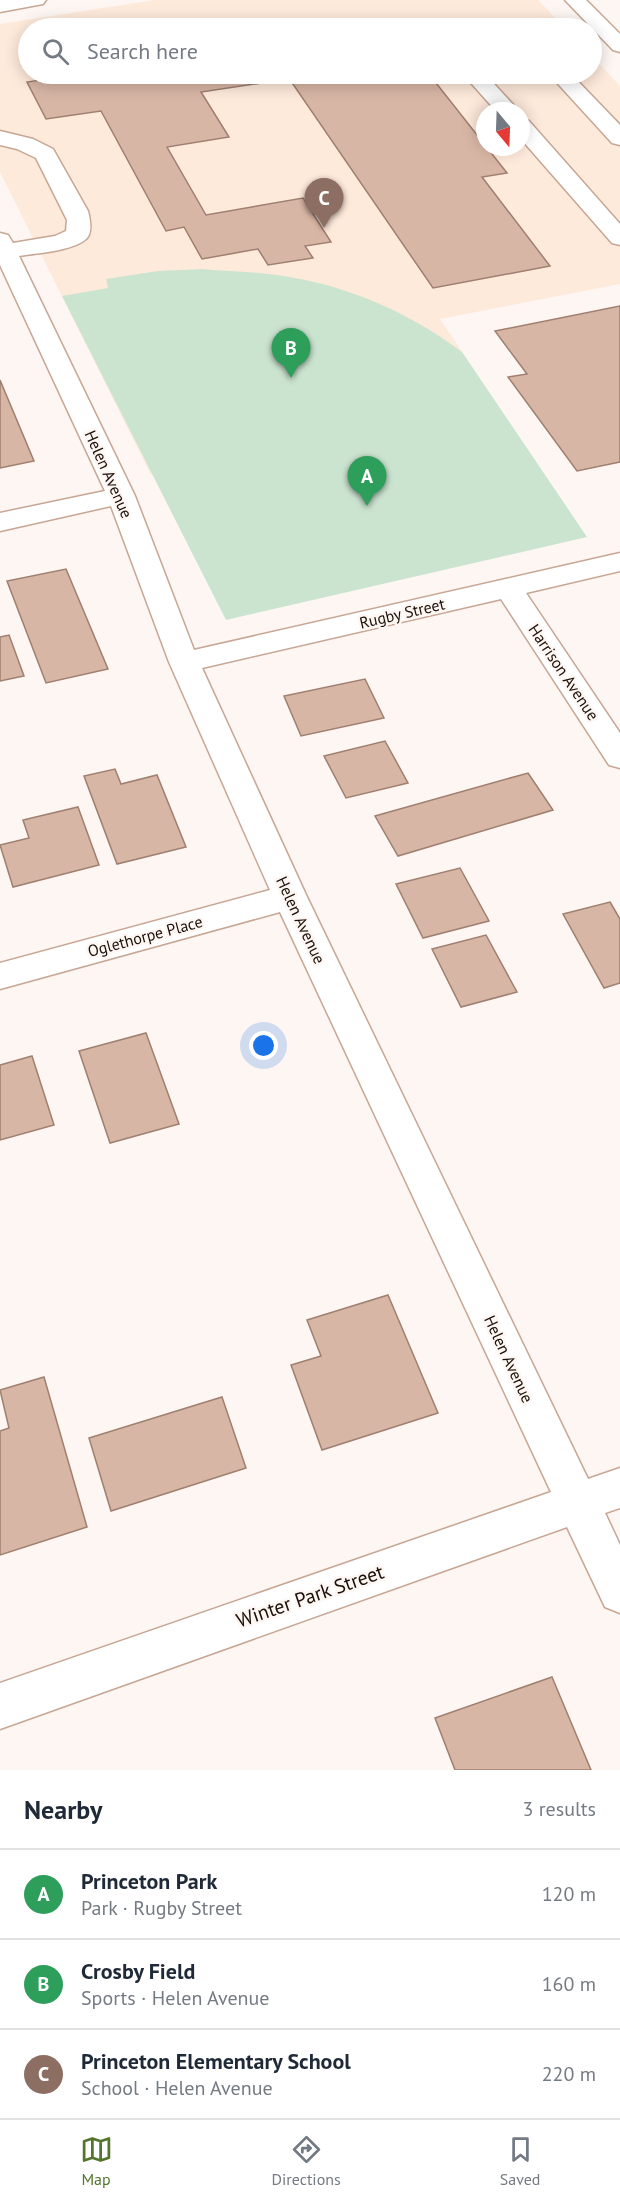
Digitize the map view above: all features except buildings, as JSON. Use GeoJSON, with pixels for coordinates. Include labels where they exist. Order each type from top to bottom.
{"type":"FeatureCollection","features":[{"type":"Feature","properties":{"kind":"street"},"geometry":{"type":"LineString","coordinates":[[0,6],[36,0]]}},
{"type":"Feature","properties":{"kind":"street"},"geometry":{"type":"LineString","coordinates":[[575,0],[593,18]]}},
{"type":"Feature","properties":{"kind":"street"},"geometry":{"type":"LineString","coordinates":[[602,28],[620,46]]}},
{"type":"Feature","properties":{"kind":"street"},"geometry":{"type":"LineString","coordinates":[[483,84],[500,102]]}},
{"type":"Feature","properties":{"kind":"street"},"geometry":{"type":"LineString","coordinates":[[569,84],[620,138]]}},
{"type":"Feature","properties":{"kind":"street"},"geometry":{"type":"LineString","coordinates":[[530,136],[620,238]]}},
{"type":"Feature","properties":{"kind":"street"},"geometry":{"type":"LineString","coordinates":[[0,138],[25,144],[45,154],[79,220],[77,235],[60,242],[3,245]]}},
{"type":"Feature","properties":{"kind":"street","name":"Helen Avenue"},"geometry":{"type":"LineString","coordinates":[[3,245],[121,496],[184,662],[290,897],[620,1592]]}},
{"type":"Feature","properties":{"kind":"street"},"geometry":{"type":"LineString","coordinates":[[0,522],[121,496]]}},
{"type":"Feature","properties":{"kind":"street","name":"Rugby Street"},"geometry":{"type":"LineString","coordinates":[[184,662],[620,562]]}},
{"type":"Feature","properties":{"kind":"street","name":"Harrison Avenue"},"geometry":{"type":"LineString","coordinates":[[508,588],[620,757]]}},
{"type":"Feature","properties":{"kind":"street","name":"Oglethorpe Place"},"geometry":{"type":"LineString","coordinates":[[0,976],[290,897]]}},
{"type":"Feature","properties":{"kind":"street","name":"Winter Park Street"},"geometry":{"type":"LineString","coordinates":[[0,1706],[620,1488]]}},
{"type":"Feature","properties":{"kind":"shaded area"},"geometry":{"type":"Polygon","coordinates":[[[154,0],[538,0],[555,18],[38,18],[154,0]]]}},
{"type":"Feature","properties":{"kind":"shaded area"},"geometry":{"type":"Polygon","coordinates":[[[18,21],[18,84],[602,84],[602,67],[620,86],[620,284],[440,319],[497,404],[151,475],[0,172],[0,24],[18,21]]]}},
{"type":"Feature","properties":{"kind":"green space"},"geometry":{"type":"Polygon","coordinates":[[[203,269],[287,277],[340,289],[391,309],[416,322],[462,352],[587,537],[226,620],[62,296],[108,288],[106,279],[158,271],[203,269]]]}},
{"type":"Feature","properties":{"kind":"place","name":"Princeton Elementary School"},"geometry":{"type":"Point","coordinates":[324,228]}},
{"type":"Feature","properties":{"kind":"place","name":"Crosby Field"},"geometry":{"type":"Point","coordinates":[291,378]}},
{"type":"Feature","properties":{"kind":"place","name":"Princeton Park"},"geometry":{"type":"Point","coordinates":[367,506]}}]}
